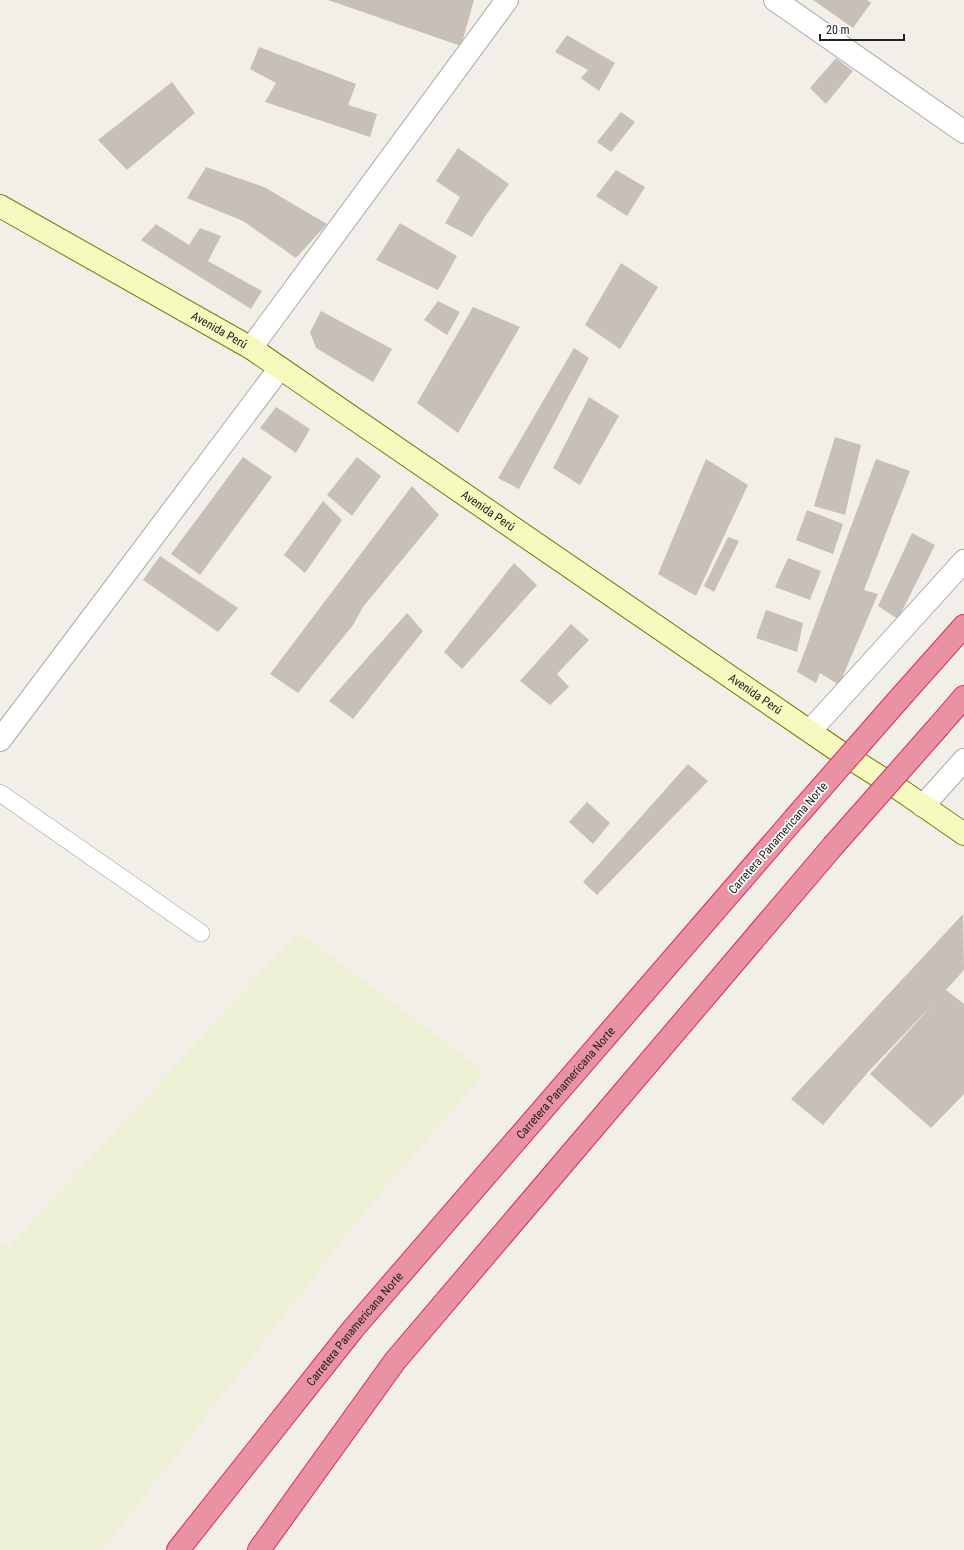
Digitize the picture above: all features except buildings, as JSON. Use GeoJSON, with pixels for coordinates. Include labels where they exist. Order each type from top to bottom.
{"type":"FeatureCollection","features":[{"type":"Feature","properties":{"kind":"highway","name":"Carretera Panamericana Norte"},"geometry":{"type":"LineString","coordinates":[[178,1550],[353,1329],[794,819],[964,626]]}},
{"type":"Feature","properties":{"kind":"highway"},"geometry":{"type":"LineString","coordinates":[[259,1550],[395,1361],[833,846],[964,698]]}},
{"type":"Feature","properties":{"kind":"main road","name":"Avenida Perú"},"geometry":{"type":"LineString","coordinates":[[0,206],[251,348],[810,731],[964,834]]}},
{"type":"Feature","properties":{"kind":"street"},"geometry":{"type":"LineString","coordinates":[[251,348],[507,0]]}},
{"type":"Feature","properties":{"kind":"street"},"geometry":{"type":"LineString","coordinates":[[775,0],[964,132]]}},
{"type":"Feature","properties":{"kind":"street"},"geometry":{"type":"LineString","coordinates":[[0,740],[280,368]]}},
{"type":"Feature","properties":{"kind":"street"},"geometry":{"type":"LineString","coordinates":[[810,731],[964,561]]}},
{"type":"Feature","properties":{"kind":"street"},"geometry":{"type":"LineString","coordinates":[[923,806],[964,760]]}},
{"type":"Feature","properties":{"kind":"lane"},"geometry":{"type":"LineString","coordinates":[[0,793],[201,933]]}},
{"type":"Feature","properties":{"kind":"green space"},"geometry":{"type":"Polygon","coordinates":[[[298,932],[485,1072],[358,1220],[103,1550],[0,1550],[0,1242],[8,1248],[298,932]]]}}]}
